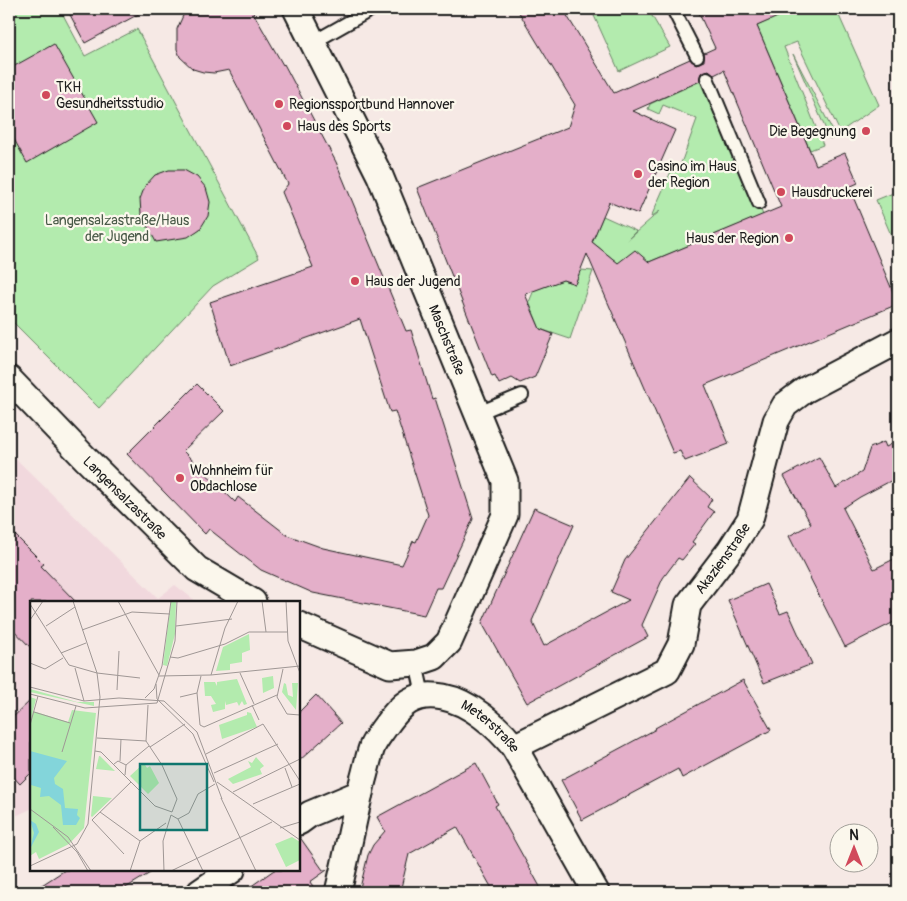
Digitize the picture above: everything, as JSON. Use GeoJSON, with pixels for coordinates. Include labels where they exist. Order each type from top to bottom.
{"type":"FeatureCollection","features":[{"type":"Feature","properties":{"kind":"street","name":"Maschstraße"},"geometry":{"type":"LineString","coordinates":[[296,9],[380,176],[505,481],[505,515],[449,642],[434,657],[416,664]]}},
{"type":"Feature","properties":{"kind":"street","name":"Akazienstraße"},"geometry":{"type":"LineString","coordinates":[[514,747],[667,671],[681,644],[688,605],[730,550],[750,520],[776,421],[785,405],[806,390],[898,340]]}},
{"type":"Feature","properties":{"kind":"street","name":"Langensalzastraße"},"geometry":{"type":"LineString","coordinates":[[9,379],[86,459],[197,569],[250,601]]}},
{"type":"Feature","properties":{"kind":"street"},"geometry":{"type":"LineString","coordinates":[[300,625],[390,665],[416,664]]}},
{"type":"Feature","properties":{"kind":"street","name":"Meterstraße"},"geometry":{"type":"LineString","coordinates":[[423,695],[454,699],[472,709],[503,734],[514,747],[596,892]]}},
{"type":"Feature","properties":{"kind":"street"},"geometry":{"type":"LineString","coordinates":[[338,892],[360,793],[373,746],[389,721],[401,707],[414,698],[423,695]]}},
{"type":"Feature","properties":{"kind":"street"},"geometry":{"type":"LineString","coordinates":[[300,821],[310,814],[360,793]]}},
{"type":"Feature","properties":{"kind":"street"},"geometry":{"type":"LineString","coordinates":[[200,892],[231,871]]}},
{"type":"Feature","properties":{"kind":"lane"},"geometry":{"type":"LineString","coordinates":[[312,43],[372,9]]}},
{"type":"Feature","properties":{"kind":"lane"},"geometry":{"type":"LineString","coordinates":[[673,9],[697,56]]}},
{"type":"Feature","properties":{"kind":"lane"},"geometry":{"type":"LineString","coordinates":[[707,78],[759,203]]}},
{"type":"Feature","properties":{"kind":"lane"},"geometry":{"type":"LineString","coordinates":[[476,414],[522,396]]}},
{"type":"Feature","properties":{"kind":"lane"},"geometry":{"type":"LineString","coordinates":[[416,664],[423,695]]}},
{"type":"Feature","properties":{"kind":"shaded area"},"geometry":{"type":"Polygon","coordinates":[[[9,452],[158,598],[175,585],[196,601],[30,601],[30,809],[9,819],[9,452]]]}},
{"type":"Feature","properties":{"kind":"green space","name":"Langensalzastraße/Haus der Jugend"},"geometry":{"type":"Polygon","coordinates":[[[9,9],[60,9],[85,56],[137,29],[259,258],[213,286],[99,408],[9,318],[9,9]]]}},
{"type":"Feature","properties":{"kind":"green space"},"geometry":{"type":"Polygon","coordinates":[[[591,9],[648,9],[670,47],[619,71],[591,9]]]}},
{"type":"Feature","properties":{"kind":"green space"},"geometry":{"type":"Polygon","coordinates":[[[794,9],[836,9],[879,105],[840,132],[797,42],[784,47],[823,145],[810,150],[757,26],[794,9]]]}},
{"type":"Feature","properties":{"kind":"green space"},"geometry":{"type":"Polygon","coordinates":[[[793,54],[836,137],[830,139],[793,54]]]}},
{"type":"Feature","properties":{"kind":"green space"},"geometry":{"type":"Polygon","coordinates":[[[707,78],[763,215],[649,262],[618,263],[592,242],[603,216],[636,231],[627,240],[660,211],[651,217],[673,167],[679,169],[697,119],[663,105],[659,114],[648,109],[650,104],[707,78]]]}},
{"type":"Feature","properties":{"kind":"green space"},"geometry":{"type":"Polygon","coordinates":[[[898,191],[898,251],[876,200],[898,191]]]}},
{"type":"Feature","properties":{"kind":"green space"},"geometry":{"type":"Polygon","coordinates":[[[581,270],[593,271],[570,339],[540,329],[529,302],[534,290],[563,280],[575,284],[581,270]]]}},
{"type":"Feature","properties":{"kind":"building"},"geometry":{"type":"Polygon","coordinates":[[[67,9],[148,9],[85,43],[67,9]]]}},
{"type":"Feature","properties":{"kind":"building"},"geometry":{"type":"Polygon","coordinates":[[[186,9],[251,9],[284,64],[336,162],[406,331],[411,330],[432,399],[435,398],[473,519],[441,588],[436,588],[424,615],[313,593],[261,570],[209,529],[205,534],[127,454],[197,384],[224,411],[183,451],[235,502],[238,497],[287,535],[323,548],[402,565],[413,541],[416,542],[428,515],[395,411],[390,412],[360,319],[230,366],[210,302],[313,267],[282,192],[288,184],[229,70],[214,73],[203,72],[193,69],[180,57],[177,49],[177,29],[186,9]]]}},
{"type":"Feature","properties":{"kind":"building","name":"Haus der Region"},"geometry":{"type":"Polygon","coordinates":[[[517,9],[563,9],[614,93],[690,59],[696,64],[704,61],[704,53],[715,48],[697,9],[796,9],[757,26],[816,165],[845,153],[858,183],[849,187],[898,304],[705,385],[729,444],[685,461],[680,451],[673,453],[587,254],[575,284],[563,280],[525,294],[540,329],[553,334],[535,377],[520,383],[512,378],[499,384],[495,376],[492,377],[417,188],[568,127],[575,105],[517,9]],[[709,70],[701,73],[700,81],[633,111],[675,130],[638,214],[609,202],[592,242],[618,263],[635,250],[649,262],[781,207],[724,70],[714,75],[709,70]]]}},
{"type":"Feature","properties":{"kind":"building","name":"TKH Gesundheitsstudio"},"geometry":{"type":"Polygon","coordinates":[[[54,44],[98,122],[27,163],[9,130],[9,69],[54,44]]]}},
{"type":"Feature","properties":{"kind":"building"},"geometry":{"type":"Polygon","coordinates":[[[169,170],[184,170],[197,177],[206,188],[210,202],[208,216],[200,229],[188,237],[156,242],[141,214],[140,199],[145,186],[155,175],[169,170]]]}},
{"type":"Feature","properties":{"kind":"building"},"geometry":{"type":"Polygon","coordinates":[[[898,441],[898,477],[843,508],[874,569],[898,557],[898,620],[845,647],[789,536],[811,524],[784,476],[819,457],[836,488],[862,472],[870,448],[884,442],[886,447],[898,441]]]}},
{"type":"Feature","properties":{"kind":"building"},"geometry":{"type":"Polygon","coordinates":[[[690,478],[712,499],[707,507],[714,512],[692,542],[695,544],[682,560],[678,558],[663,578],[642,625],[648,637],[527,703],[482,623],[534,508],[574,525],[532,621],[544,646],[629,600],[611,592],[625,560],[690,478]]]}},
{"type":"Feature","properties":{"kind":"building"},"geometry":{"type":"Polygon","coordinates":[[[9,529],[44,564],[41,566],[75,601],[30,601],[30,647],[9,625],[9,529]]]}},
{"type":"Feature","properties":{"kind":"building"},"geometry":{"type":"Polygon","coordinates":[[[766,584],[780,614],[788,611],[812,664],[764,683],[728,600],[766,584]]]}},
{"type":"Feature","properties":{"kind":"building"},"geometry":{"type":"Polygon","coordinates":[[[743,680],[771,730],[682,778],[678,769],[582,820],[561,780],[743,680]]]}},
{"type":"Feature","properties":{"kind":"building"},"geometry":{"type":"Polygon","coordinates":[[[316,695],[341,723],[300,760],[300,711],[316,695]]]}},
{"type":"Feature","properties":{"kind":"building"},"geometry":{"type":"Polygon","coordinates":[[[30,701],[30,774],[20,784],[9,772],[9,721],[30,701]]]}},
{"type":"Feature","properties":{"kind":"building"},"geometry":{"type":"Polygon","coordinates":[[[476,763],[498,804],[495,806],[543,892],[494,892],[457,827],[409,854],[400,892],[359,892],[368,855],[373,845],[385,831],[377,817],[476,763]]]}},
{"type":"Feature","properties":{"kind":"building"},"geometry":{"type":"Polygon","coordinates":[[[300,837],[323,870],[327,870],[310,882],[317,892],[243,892],[273,871],[300,871],[300,837]]]}},
{"type":"Feature","properties":{"kind":"building"},"geometry":{"type":"Polygon","coordinates":[[[63,871],[153,871],[119,892],[31,892],[63,871]]]}},
{"type":"Feature","properties":{"kind":"place","name":"TKH Gesundheitsstudio"},"geometry":{"type":"Point","coordinates":[46,95]}},
{"type":"Feature","properties":{"kind":"place","name":"Regionssportbund Hannover"},"geometry":{"type":"Point","coordinates":[279,104]}},
{"type":"Feature","properties":{"kind":"place","name":"Haus des Sports"},"geometry":{"type":"Point","coordinates":[287,126]}},
{"type":"Feature","properties":{"kind":"place","name":"Die Begegnung"},"geometry":{"type":"Point","coordinates":[866,131]}},
{"type":"Feature","properties":{"kind":"place","name":"Casino im Haus der Region"},"geometry":{"type":"Point","coordinates":[638,174]}},
{"type":"Feature","properties":{"kind":"place","name":"Hausdruckerei"},"geometry":{"type":"Point","coordinates":[781,192]}},
{"type":"Feature","properties":{"kind":"place","name":"Haus der Region"},"geometry":{"type":"Point","coordinates":[789,238]}},
{"type":"Feature","properties":{"kind":"place","name":"Haus der Jugend"},"geometry":{"type":"Point","coordinates":[355,281]}},
{"type":"Feature","properties":{"kind":"place","name":"Wohnheim für Obdachlose"},"geometry":{"type":"Point","coordinates":[180,478]}}]}
